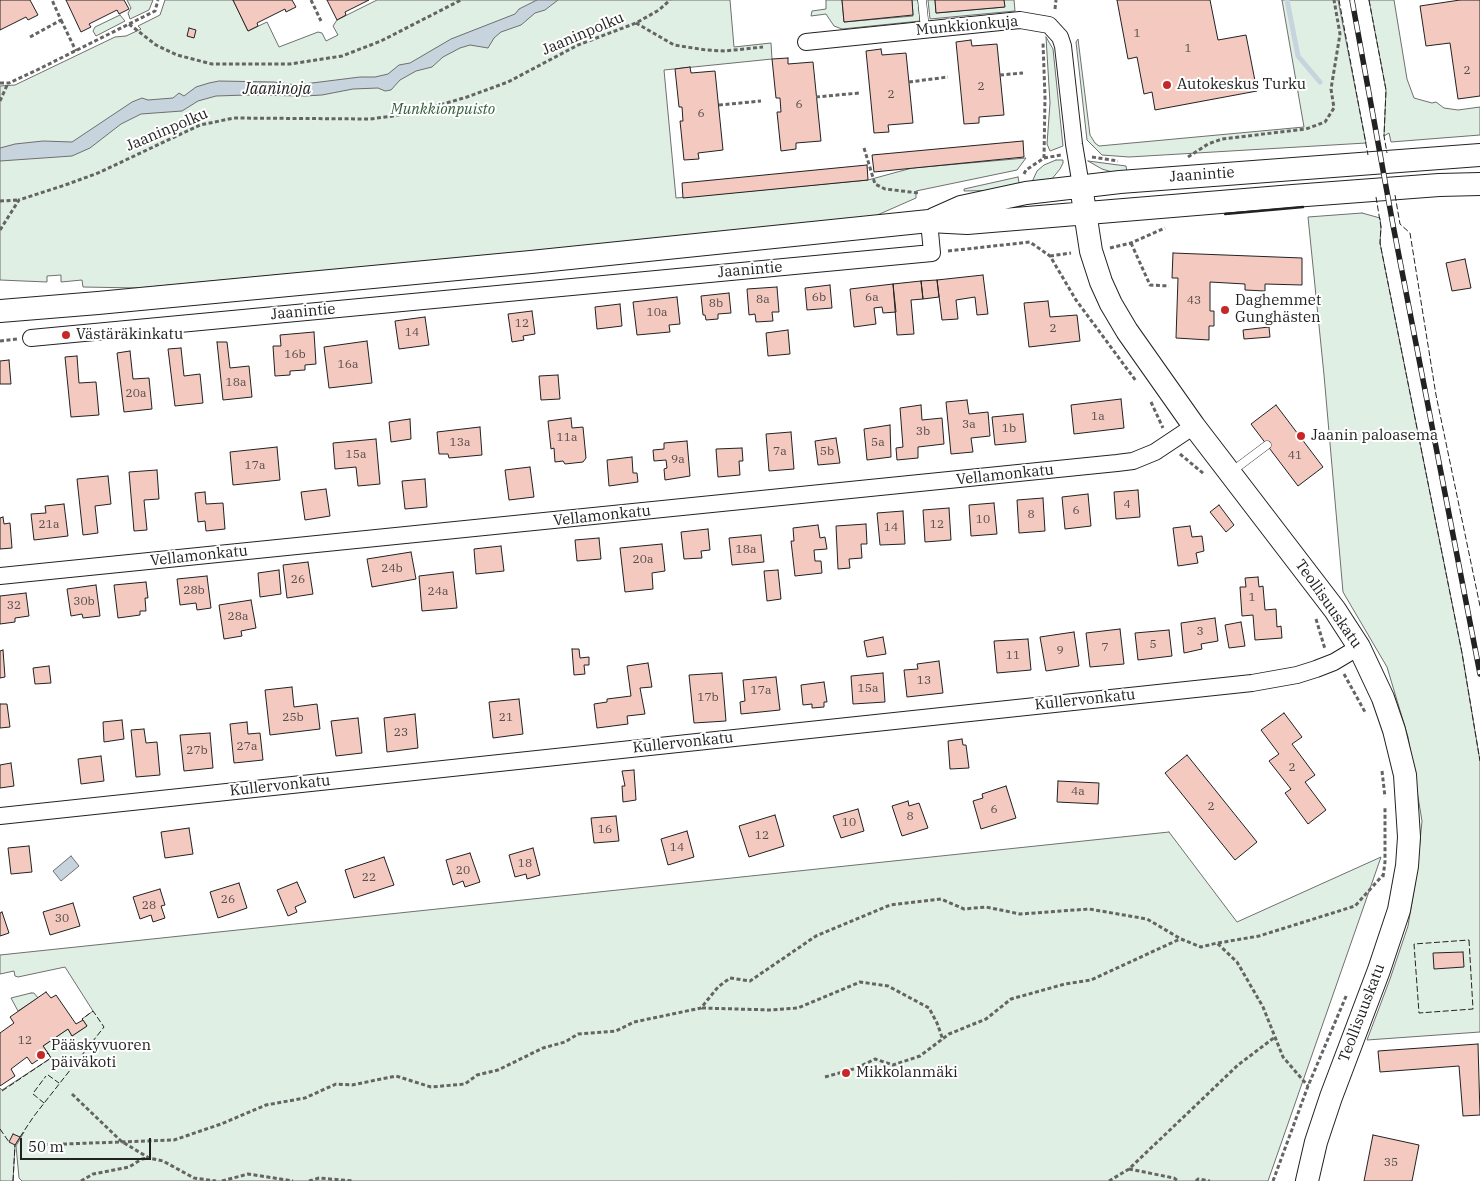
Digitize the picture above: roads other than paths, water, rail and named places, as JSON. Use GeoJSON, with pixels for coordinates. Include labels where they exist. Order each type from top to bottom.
{"type":"FeatureCollection","features":[{"type":"Feature","properties":{"kind":"main road","name":"Jaanintie"},"geometry":{"type":"LineString","coordinates":[[929,221],[961,207],[1026,193],[1081,186],[1189,175],[1480,155]]}},
{"type":"Feature","properties":{"kind":"main road","name":"Jaanintie"},"geometry":{"type":"LineString","coordinates":[[0,310],[98,303],[532,262],[929,221],[967,223],[1352,192],[1480,184]]}},
{"type":"Feature","properties":{"kind":"main road","name":"Teollisuuskatu"},"geometry":{"type":"LineString","coordinates":[[1081,186],[1095,266],[1100,282],[1111,304],[1150,366],[1230,474],[1335,610],[1359,646],[1383,698],[1394,730],[1405,775],[1409,837],[1407,866],[1399,910],[1316,1142],[1307,1181]]}},
{"type":"Feature","properties":{"kind":"street","name":"Munkkionkuja"},"geometry":{"type":"LineString","coordinates":[[806,42],[1020,20],[1046,24],[1055,30],[1060,37],[1062,46],[1081,186]]}},
{"type":"Feature","properties":{"kind":"street","name":"Jaanintie"},"geometry":{"type":"LineString","coordinates":[[31,338],[932,252],[929,221]]}},
{"type":"Feature","properties":{"kind":"street"},"geometry":{"type":"LineString","coordinates":[[532,262],[535,290]]}},
{"type":"Feature","properties":{"kind":"street"},"geometry":{"type":"LineString","coordinates":[[98,303],[100,332]]}},
{"type":"Feature","properties":{"kind":"street","name":"Vellamonkatu"},"geometry":{"type":"LineString","coordinates":[[0,576],[1133,461],[1155,452],[1194,426]]}},
{"type":"Feature","properties":{"kind":"street","name":"Kullervonkatu"},"geometry":{"type":"LineString","coordinates":[[0,816],[1252,683],[1316,670],[1334,662],[1359,646]]}},
{"type":"Feature","properties":{"kind":"lane"},"geometry":{"type":"LineString","coordinates":[[922,0],[925,29]]}},
{"type":"Feature","properties":{"kind":"lane"},"geometry":{"type":"LineString","coordinates":[[1230,474],[1267,445]]}},
{"type":"Feature","properties":{"kind":"water","name":"Jaaninoja"},"geometry":{"type":"Polygon","coordinates":[[[537,0],[558,0],[545,10],[535,13],[521,25],[501,32],[494,38],[488,48],[470,45],[460,48],[443,57],[432,67],[416,71],[400,80],[391,90],[385,91],[378,88],[353,89],[305,96],[216,96],[198,101],[182,111],[141,114],[121,124],[90,148],[72,156],[0,161],[0,148],[15,144],[43,141],[72,142],[132,102],[142,98],[148,100],[173,98],[179,93],[184,96],[196,87],[219,81],[274,82],[296,85],[388,74],[399,65],[410,63],[451,39],[515,14],[519,9],[537,0]]]}},
{"type":"Feature","properties":{"kind":"water"},"geometry":{"type":"Polygon","coordinates":[[[71,856],[79,866],[61,881],[53,871],[71,856]]]}},
{"type":"Feature","properties":{"kind":"waterway"},"geometry":{"type":"LineString","coordinates":[[1287,0],[1298,56],[1320,82]]}},
{"type":"Feature","properties":{"kind":"railway"},"geometry":{"type":"LineString","coordinates":[[1352,0],[1393,225],[1480,674]]}},
{"type":"Feature","properties":{"kind":"place","name":"Autokeskus Turku"},"geometry":{"type":"Point","coordinates":[1167,85]}},
{"type":"Feature","properties":{"kind":"place","name":"Daghemmet Gunghästen"},"geometry":{"type":"Point","coordinates":[1225,310]}},
{"type":"Feature","properties":{"kind":"place","name":"Västäräkinkatu"},"geometry":{"type":"Point","coordinates":[66,335]}},
{"type":"Feature","properties":{"kind":"place","name":"Jaanin paloasema"},"geometry":{"type":"Point","coordinates":[1301,436]}},
{"type":"Feature","properties":{"kind":"place","name":"Pääskyvuoren päiväkoti"},"geometry":{"type":"Point","coordinates":[41,1055]}},
{"type":"Feature","properties":{"kind":"place","name":"Mikkolanmäki"},"geometry":{"type":"Point","coordinates":[846,1073]}},
{"type":"Feature","properties":{"kind":"park label","name":"Munkkionpuisto"},"geometry":{"type":"Point","coordinates":[443,110]}}]}
